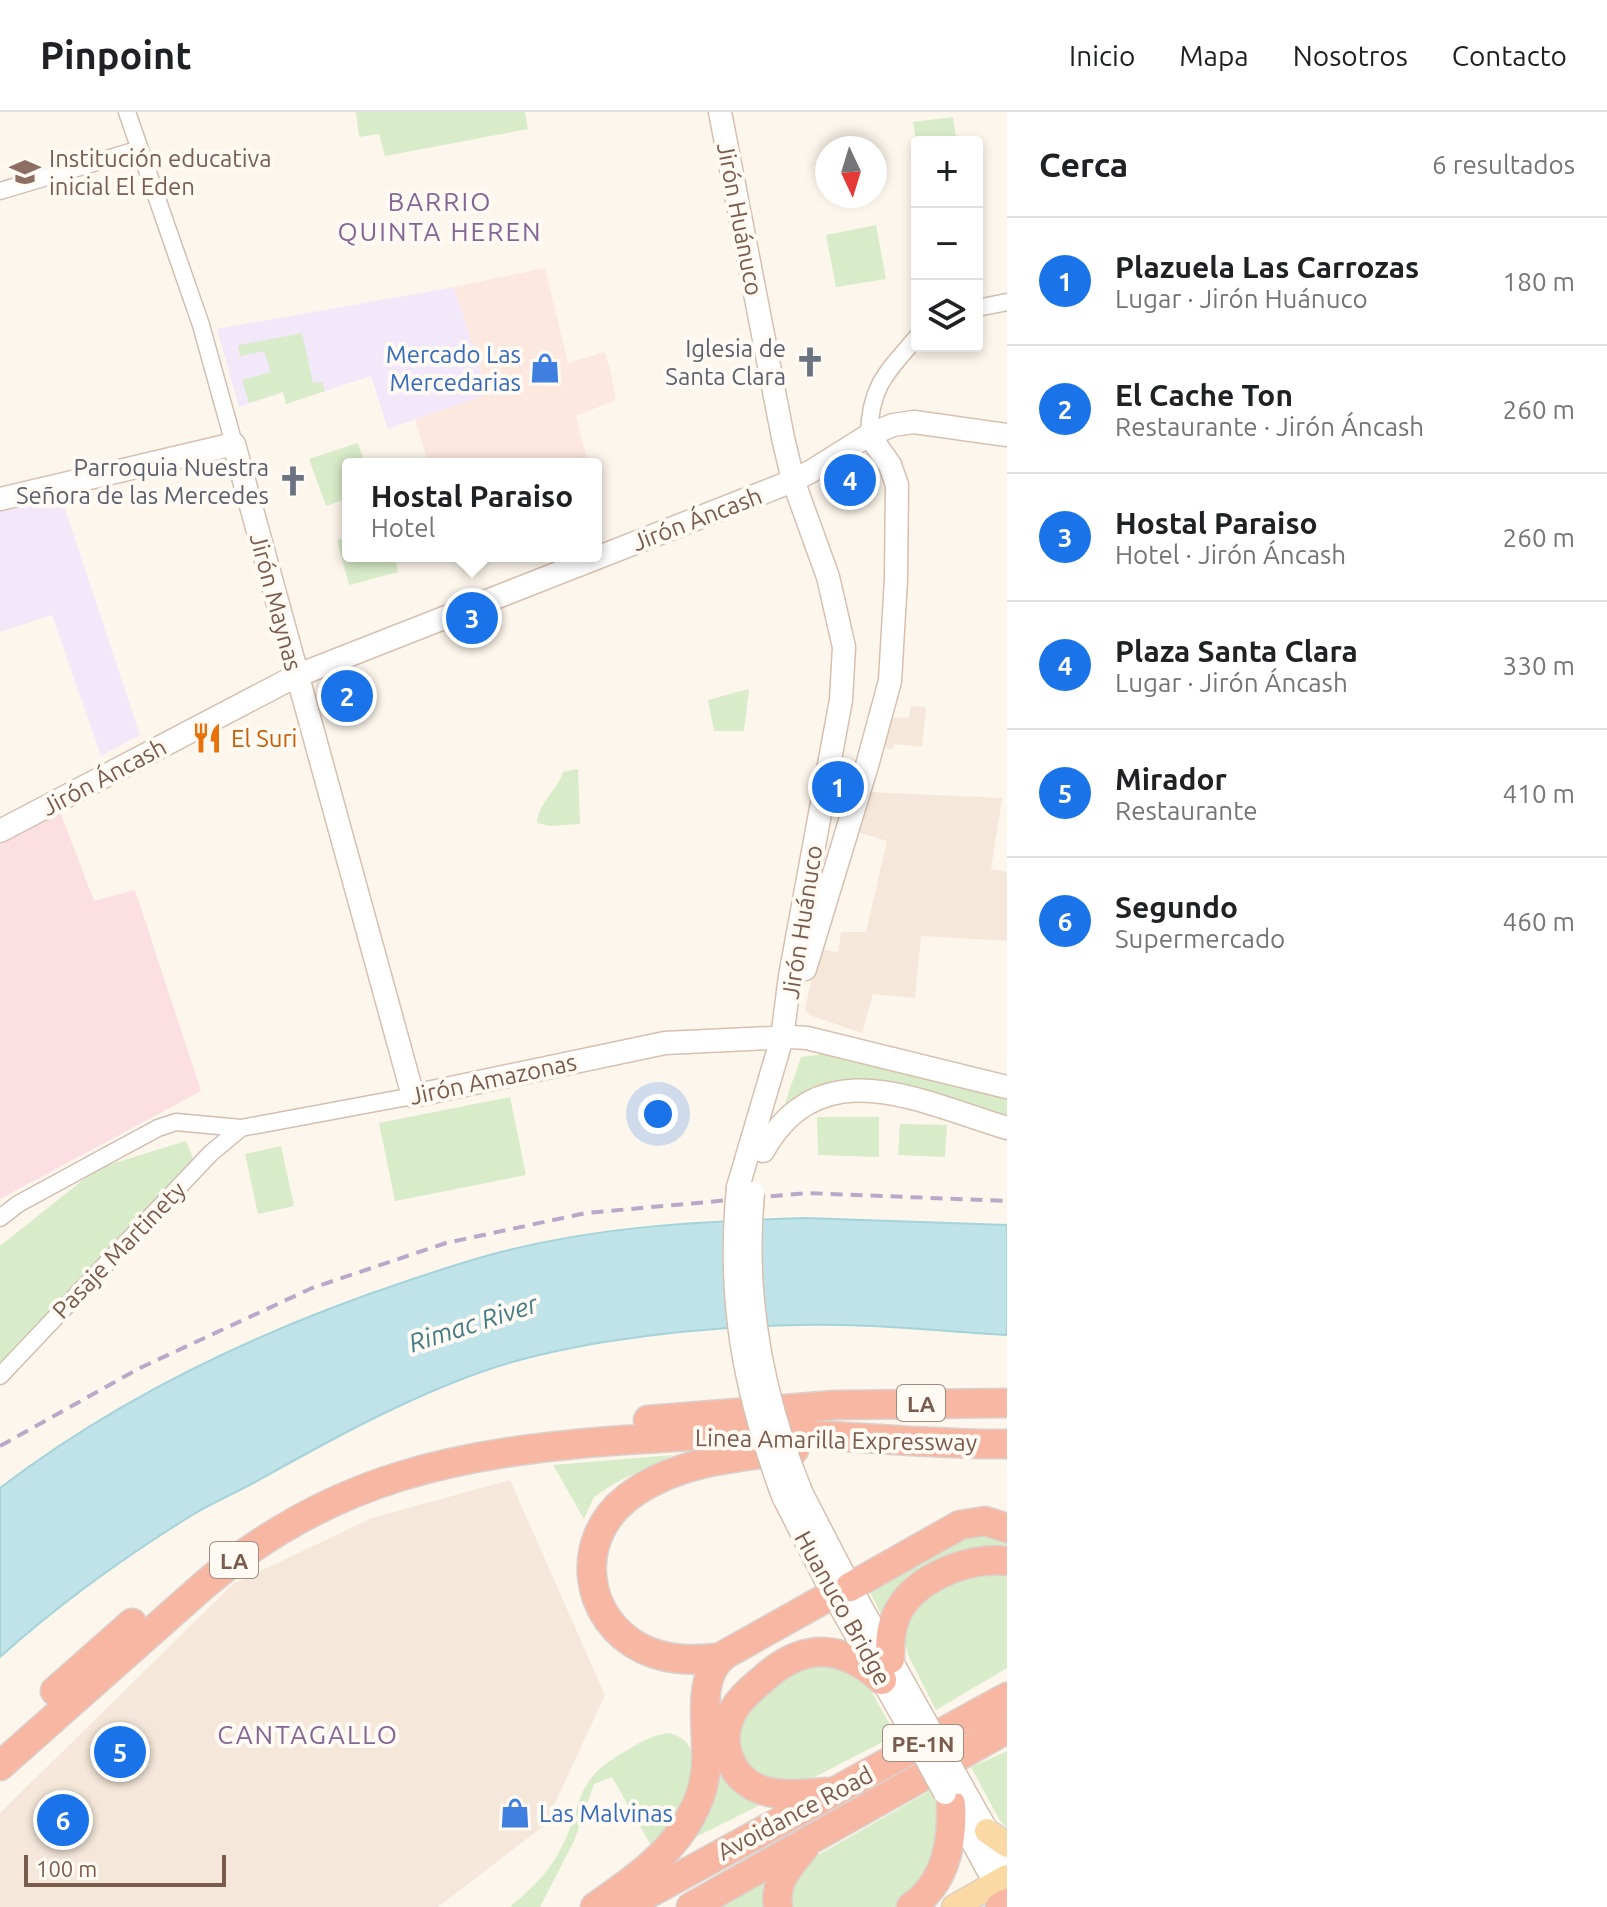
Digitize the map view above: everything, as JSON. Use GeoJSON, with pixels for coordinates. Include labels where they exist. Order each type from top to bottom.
{"type":"FeatureCollection","features":[{"type":"Feature","properties":{"kind":"highway","name":"Linea Amarilla Expressway"},"geometry":{"type":"LineString","coordinates":[[0,1741],[155,1603],[224,1548],[306,1496],[387,1462],[447,1445],[580,1426],[835,1405],[1007,1403]]}},
{"type":"Feature","properties":{"kind":"highway","name":"Linea Amarilla Expressway"},"geometry":{"type":"LineString","coordinates":[[0,1766],[220,1571],[276,1532],[366,1487],[448,1461],[568,1444],[747,1433],[948,1445],[1007,1444]]}},
{"type":"Feature","properties":{"kind":"highway"},"geometry":{"type":"LineString","coordinates":[[721,1657],[671,1659],[642,1649],[619,1631],[599,1600],[593,1578],[592,1554],[602,1523],[639,1489],[680,1469],[803,1449],[848,1437]]}},
{"type":"Feature","properties":{"kind":"highway"},"geometry":{"type":"LineString","coordinates":[[595,1907],[653,1864],[671,1847],[691,1817],[703,1788],[706,1766],[707,1680],[712,1667],[721,1657],[960,1525],[985,1521],[1007,1528]]}},
{"type":"Feature","properties":{"kind":"highway"},"geometry":{"type":"LineString","coordinates":[[839,1790],[786,1794],[767,1791],[750,1784],[737,1773],[727,1752],[726,1736],[730,1718],[739,1703],[769,1673],[808,1653],[827,1652],[866,1667],[886,1669],[896,1615],[907,1598],[922,1584],[961,1567],[1007,1561]]}},
{"type":"Feature","properties":{"kind":"highway","name":"Avoidance Road"},"geometry":{"type":"LineString","coordinates":[[624,1907],[1007,1697]]}},
{"type":"Feature","properties":{"kind":"highway","name":"Avoidance Road"},"geometry":{"type":"LineString","coordinates":[[691,1907],[1002,1733]]}},
{"type":"Feature","properties":{"kind":"highway"},"geometry":{"type":"LineString","coordinates":[[911,1907],[929,1892],[946,1861],[952,1827],[952,1793]]}},
{"type":"Feature","properties":{"kind":"highway"},"geometry":{"type":"LineString","coordinates":[[778,1907],[782,1877],[811,1839]]}},
{"type":"Feature","properties":{"kind":"main road"},"geometry":{"type":"LineString","coordinates":[[954,1907],[1004,1888]]}},
{"type":"Feature","properties":{"kind":"street","name":"Jirón Maynas"},"geometry":{"type":"LineString","coordinates":[[127,112],[201,325],[413,1096]]}},
{"type":"Feature","properties":{"kind":"street","name":"Jirón Huánuco"},"geometry":{"type":"LineString","coordinates":[[720,112],[780,424],[793,480],[828,577],[844,647],[841,700],[790,976],[787,1037],[746,1190],[734,1264],[739,1339],[764,1443],[792,1495]]}},
{"type":"Feature","properties":{"kind":"street"},"geometry":{"type":"LineString","coordinates":[[0,191],[140,149]]}},
{"type":"Feature","properties":{"kind":"street"},"geometry":{"type":"LineString","coordinates":[[983,307],[1007,302]]}},
{"type":"Feature","properties":{"kind":"street"},"geometry":{"type":"LineString","coordinates":[[869,435],[869,413],[876,390],[911,345]]}},
{"type":"Feature","properties":{"kind":"street","name":"Jirón Áncash"},"geometry":{"type":"LineString","coordinates":[[602,555],[793,480],[869,435],[893,425],[914,422],[1007,435]]}},
{"type":"Feature","properties":{"kind":"street","name":"Jirón Huánuco"},"geometry":{"type":"LineString","coordinates":[[746,1190],[763,1151],[806,960],[890,681],[897,485],[885,457],[869,435]]}},
{"type":"Feature","properties":{"kind":"street"},"geometry":{"type":"LineString","coordinates":[[0,499],[234,444]]}},
{"type":"Feature","properties":{"kind":"street","name":"Jirón Áncash"},"geometry":{"type":"LineString","coordinates":[[0,831],[296,676],[585,562]]}},
{"type":"Feature","properties":{"kind":"street","name":"Jirón Amazonas"},"geometry":{"type":"LineString","coordinates":[[0,1218],[18,1204],[158,1128],[176,1122],[241,1128],[661,1044],[807,1038],[1007,1087]]}},
{"type":"Feature","properties":{"kind":"street"},"geometry":{"type":"LineString","coordinates":[[763,1151],[771,1137],[798,1110],[834,1092],[855,1089],[911,1098],[1007,1128]]}},
{"type":"Feature","properties":{"kind":"street","name":"Pasaje Martinety"},"geometry":{"type":"LineString","coordinates":[[0,1376],[211,1153],[241,1128]]}},
{"type":"Feature","properties":{"kind":"street","name":"Huanuco Bridge"},"geometry":{"type":"LineString","coordinates":[[792,1495],[952,1793]]}},
{"type":"Feature","properties":{"kind":"street"},"geometry":{"type":"LineString","coordinates":[[952,1793],[997,1838],[1004,1888]]}},
{"type":"Feature","properties":{"kind":"street"},"geometry":{"type":"LineString","coordinates":[[952,1793],[1004,1888]]}},
{"type":"Feature","properties":{"kind":"shaded area","name":"Mercado Las Mercedarias"},"geometry":{"type":"Polygon","coordinates":[[[545,268],[568,363],[605,352],[611,373],[616,400],[576,416],[586,458],[427,458],[415,420],[488,393],[454,287],[545,268]]]}},
{"type":"Feature","properties":{"kind":"shaded area"},"geometry":{"type":"Polygon","coordinates":[[[454,287],[488,394],[388,429],[371,376],[286,404],[283,392],[239,407],[217,329],[454,287]]]}},
{"type":"Feature","properties":{"kind":"shaded area"},"geometry":{"type":"Polygon","coordinates":[[[61,496],[140,735],[101,756],[52,615],[0,632],[0,511],[61,496]]]}},
{"type":"Feature","properties":{"kind":"shaded area"},"geometry":{"type":"Polygon","coordinates":[[[459,562],[491,562],[463,573],[459,562]]]}},
{"type":"Feature","properties":{"kind":"shaded area"},"geometry":{"type":"Polygon","coordinates":[[[911,706],[926,707],[922,747],[895,744],[893,749],[882,748],[890,717],[909,718],[911,706]]]}},
{"type":"Feature","properties":{"kind":"shaded area"},"geometry":{"type":"Polygon","coordinates":[[[869,792],[1002,798],[991,869],[1007,872],[1007,941],[921,936],[915,998],[873,994],[862,1033],[809,1015],[805,1009],[818,949],[838,952],[841,932],[866,932],[887,841],[854,831],[869,792]]]}},
{"type":"Feature","properties":{"kind":"shaded area"},"geometry":{"type":"Polygon","coordinates":[[[59,809],[94,901],[135,890],[201,1091],[0,1199],[0,840],[59,809]]]}},
{"type":"Feature","properties":{"kind":"shaded area","name":"CANTAGALLO"},"geometry":{"type":"Polygon","coordinates":[[[510,1480],[605,1695],[545,1825],[438,1907],[0,1907],[0,1813],[233,1584],[372,1518],[510,1480]]]}},
{"type":"Feature","properties":{"kind":"green space"},"geometry":{"type":"Polygon","coordinates":[[[356,112],[525,112],[528,129],[385,156],[379,134],[359,137],[356,112]]]}},
{"type":"Feature","properties":{"kind":"green space"},"geometry":{"type":"Polygon","coordinates":[[[953,117],[956,136],[915,136],[913,122],[953,117]]]}},
{"type":"Feature","properties":{"kind":"green space"},"geometry":{"type":"Polygon","coordinates":[[[876,225],[886,279],[836,287],[826,235],[876,225]]]}},
{"type":"Feature","properties":{"kind":"green space"},"geometry":{"type":"Polygon","coordinates":[[[302,333],[313,383],[322,382],[325,391],[286,404],[283,392],[249,403],[242,380],[271,372],[264,351],[240,356],[238,347],[302,333]]]}},
{"type":"Feature","properties":{"kind":"green space"},"geometry":{"type":"Polygon","coordinates":[[[358,443],[363,458],[342,458],[342,500],[326,506],[309,459],[358,443]]]}},
{"type":"Feature","properties":{"kind":"green space"},"geometry":{"type":"Polygon","coordinates":[[[342,539],[342,559],[337,540],[342,539]]]}},
{"type":"Feature","properties":{"kind":"green space"},"geometry":{"type":"Polygon","coordinates":[[[343,562],[396,562],[398,572],[349,585],[343,562]]]}},
{"type":"Feature","properties":{"kind":"green space"},"geometry":{"type":"Polygon","coordinates":[[[749,689],[744,731],[714,731],[708,700],[749,689]]]}},
{"type":"Feature","properties":{"kind":"green space"},"geometry":{"type":"Polygon","coordinates":[[[578,769],[580,824],[550,826],[537,823],[541,809],[563,772],[578,769]]]}},
{"type":"Feature","properties":{"kind":"green space"},"geometry":{"type":"Polygon","coordinates":[[[823,1054],[850,1057],[1007,1098],[1007,1117],[911,1091],[791,1108],[785,1103],[801,1057],[823,1054]]]}},
{"type":"Feature","properties":{"kind":"green space"},"geometry":{"type":"Polygon","coordinates":[[[510,1097],[526,1175],[395,1201],[379,1123],[510,1097]]]}},
{"type":"Feature","properties":{"kind":"green space"},"geometry":{"type":"Polygon","coordinates":[[[817,1117],[879,1117],[879,1157],[818,1155],[817,1117]]]}},
{"type":"Feature","properties":{"kind":"green space"},"geometry":{"type":"Polygon","coordinates":[[[900,1124],[947,1125],[945,1157],[898,1155],[900,1124]]]}},
{"type":"Feature","properties":{"kind":"green space"},"geometry":{"type":"Polygon","coordinates":[[[186,1141],[194,1160],[0,1363],[0,1246],[98,1168],[186,1141]]]}},
{"type":"Feature","properties":{"kind":"green space"},"geometry":{"type":"Polygon","coordinates":[[[281,1146],[294,1206],[258,1214],[245,1154],[281,1146]]]}},
{"type":"Feature","properties":{"kind":"green space"},"geometry":{"type":"Polygon","coordinates":[[[673,1455],[615,1483],[594,1497],[584,1519],[553,1465],[673,1455]]]}},
{"type":"Feature","properties":{"kind":"green space"},"geometry":{"type":"Polygon","coordinates":[[[963,1532],[1007,1534],[1007,1552],[883,1618],[868,1588],[963,1532]]]}},
{"type":"Feature","properties":{"kind":"green space"},"geometry":{"type":"Polygon","coordinates":[[[1007,1566],[1007,1668],[936,1710],[909,1657],[904,1640],[911,1602],[923,1592],[1007,1566]]]}},
{"type":"Feature","properties":{"kind":"green space"},"geometry":{"type":"Polygon","coordinates":[[[817,1657],[866,1682],[896,1735],[809,1780],[763,1783],[734,1747],[734,1737],[753,1699],[817,1657]]]}},
{"type":"Feature","properties":{"kind":"green space"},"geometry":{"type":"Polygon","coordinates":[[[669,1733],[682,1739],[690,1749],[693,1785],[678,1817],[653,1849],[612,1777],[594,1784],[574,1841],[540,1907],[510,1907],[549,1868],[567,1836],[581,1796],[595,1774],[640,1743],[669,1733]]]}},
{"type":"Feature","properties":{"kind":"green space"},"geometry":{"type":"Polygon","coordinates":[[[1007,1751],[1007,1829],[971,1767],[1007,1751]]]}},
{"type":"Feature","properties":{"kind":"green space"},"geometry":{"type":"Polygon","coordinates":[[[724,1768],[770,1800],[692,1839],[717,1772],[724,1768]]]}},
{"type":"Feature","properties":{"kind":"green space"},"geometry":{"type":"Polygon","coordinates":[[[935,1788],[942,1802],[943,1855],[898,1907],[783,1907],[806,1862],[935,1788]]]}},
{"type":"Feature","properties":{"kind":"green space"},"geometry":{"type":"Polygon","coordinates":[[[767,1879],[768,1907],[713,1907],[767,1879]]]}},
{"type":"Feature","properties":{"kind":"water","name":"Rimac River"},"geometry":{"type":"Polygon","coordinates":[[[805,1218],[1007,1225],[1007,1335],[849,1325],[723,1328],[604,1342],[496,1367],[395,1408],[197,1512],[92,1583],[0,1657],[0,1488],[47,1454],[145,1394],[249,1342],[302,1320],[410,1280],[496,1253],[619,1230],[805,1218]]]}},
{"type":"Feature","properties":{"kind":"railway"},"geometry":{"type":"LineString","coordinates":[[0,1446],[140,1368],[312,1288],[446,1243],[586,1213],[807,1193],[1007,1201]]}},
{"type":"Feature","properties":{"kind":"place","name":"Institución educativa inicial El Eden"},"geometry":{"type":"Point","coordinates":[25,172]}},
{"type":"Feature","properties":{"kind":"place","name":"Iglesia de Santa Clara"},"geometry":{"type":"Point","coordinates":[810,362]}},
{"type":"Feature","properties":{"kind":"place","name":"Mercado Las Mercedarias"},"geometry":{"type":"Point","coordinates":[545,368]}},
{"type":"Feature","properties":{"kind":"place","name":"Plaza Santa Clara"},"geometry":{"type":"Point","coordinates":[850,480]}},
{"type":"Feature","properties":{"kind":"place","name":"Parroquia Nuestra Señora de las Mercedes"},"geometry":{"type":"Point","coordinates":[293,481]}},
{"type":"Feature","properties":{"kind":"place","name":"Hostal Paraiso"},"geometry":{"type":"Point","coordinates":[472,618]}},
{"type":"Feature","properties":{"kind":"place","name":"El Cache Ton"},"geometry":{"type":"Point","coordinates":[347,696]}},
{"type":"Feature","properties":{"kind":"place","name":"El Suri"},"geometry":{"type":"Point","coordinates":[207,738]}},
{"type":"Feature","properties":{"kind":"place","name":"Plazuela Las Carrozas"},"geometry":{"type":"Point","coordinates":[838,787]}},
{"type":"Feature","properties":{"kind":"place","name":"Mirador"},"geometry":{"type":"Point","coordinates":[120,1752]}},
{"type":"Feature","properties":{"kind":"place","name":"Las Malvinas"},"geometry":{"type":"Point","coordinates":[515,1813]}},
{"type":"Feature","properties":{"kind":"place","name":"Segundo"},"geometry":{"type":"Point","coordinates":[63,1820]}},
{"type":"Feature","properties":{"kind":"district","name":"BARRIO QUINTA HEREN"},"geometry":{"type":"Point","coordinates":[440,216]}},
{"type":"Feature","properties":{"kind":"district","name":"CANTAGALLO"},"geometry":{"type":"Point","coordinates":[308,1734]}}]}
